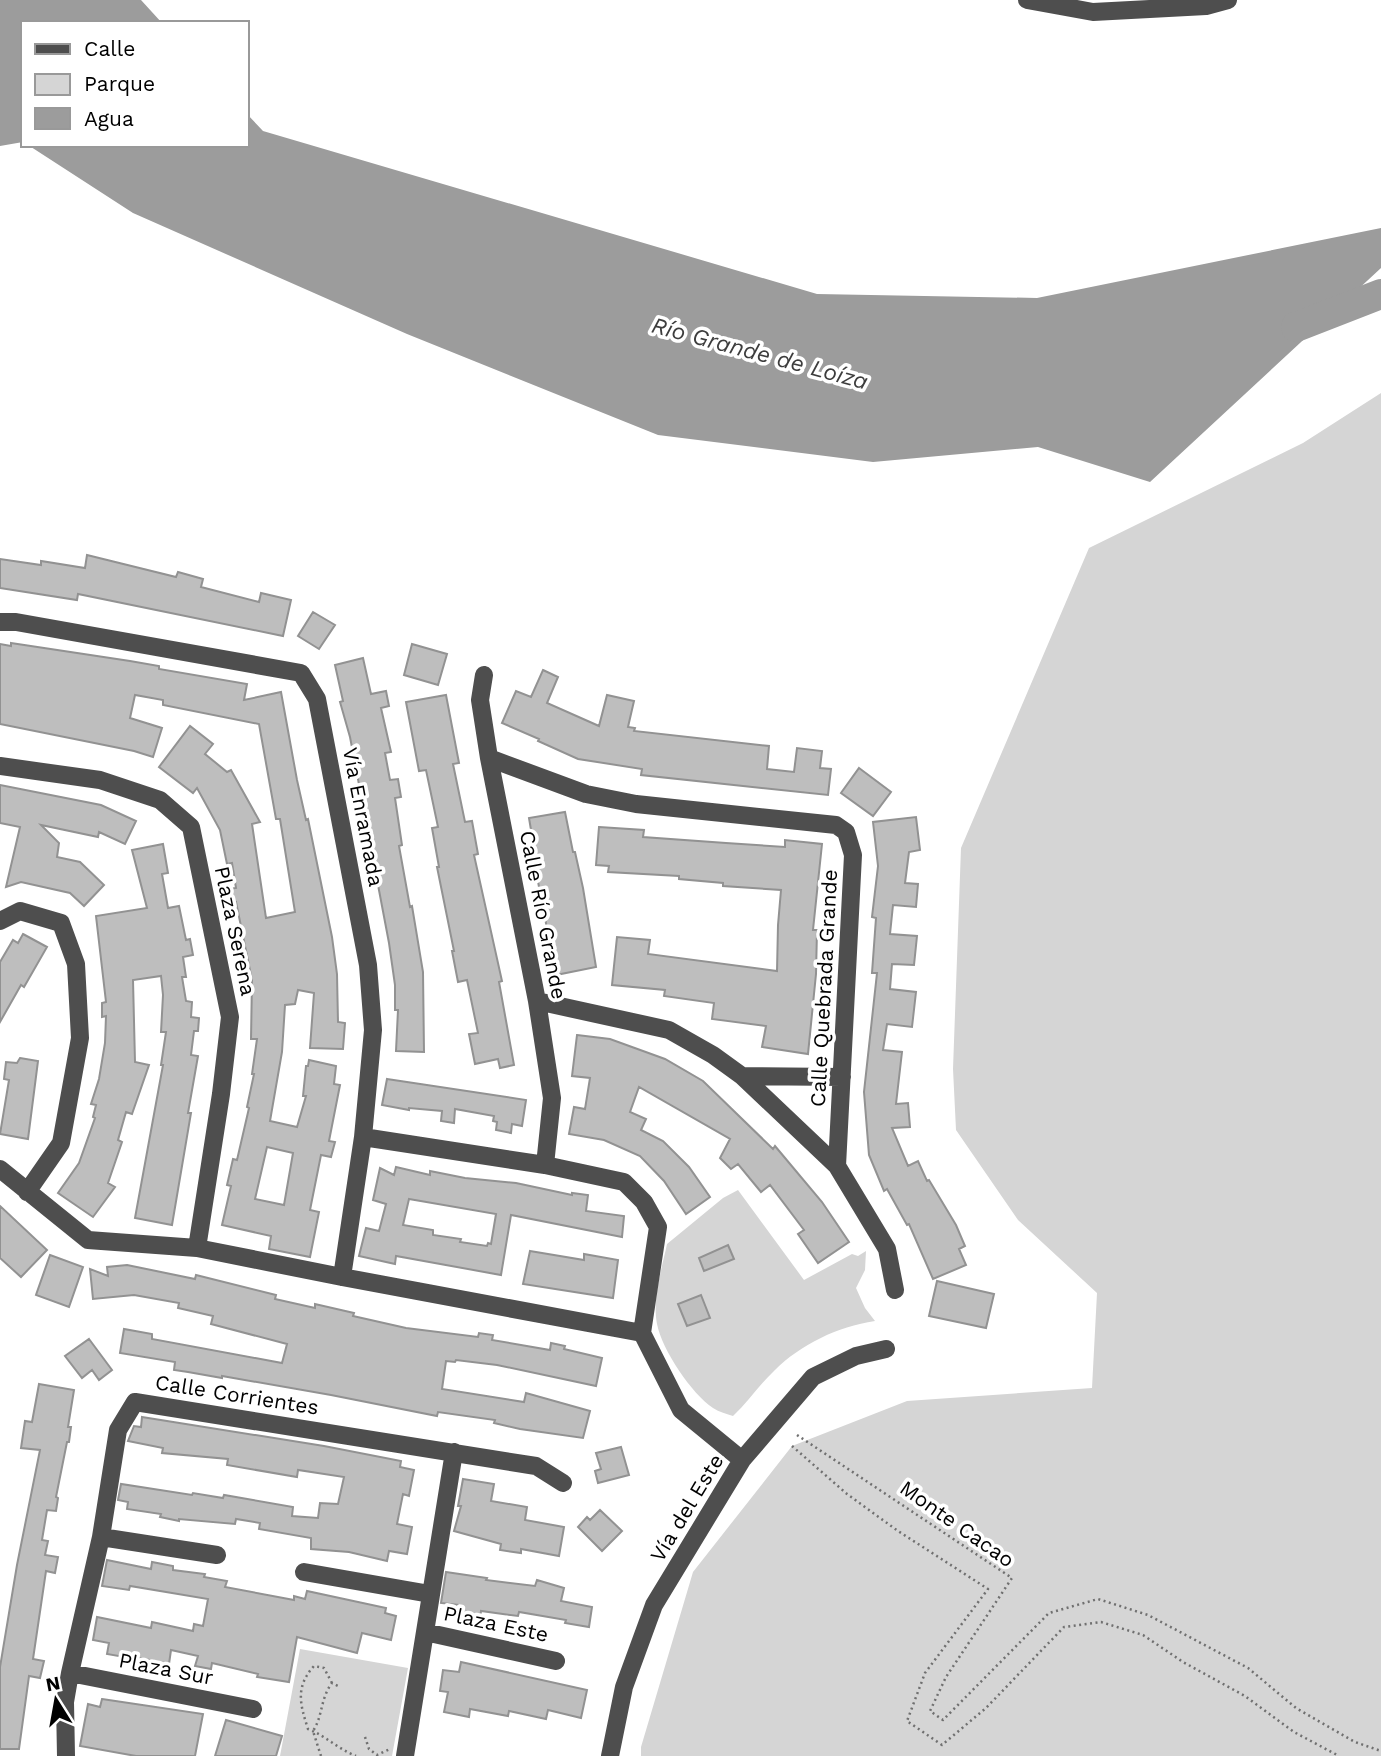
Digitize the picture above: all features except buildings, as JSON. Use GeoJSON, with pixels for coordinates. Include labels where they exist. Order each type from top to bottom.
{"type":"FeatureCollection","features":[{"type":"Feature","properties":{"kind":"street"},"geometry":{"type":"LineString","coordinates":[[1027,0],[1093,12],[1206,6],[1228,0]]}},
{"type":"Feature","properties":{"kind":"street","name":"Vía Enramada"},"geometry":{"type":"LineString","coordinates":[[0,622],[30,624],[301,673],[317,699],[368,965],[373,1030],[363,1137],[342,1278]]}},
{"type":"Feature","properties":{"kind":"street","name":"Calle Río Grande"},"geometry":{"type":"LineString","coordinates":[[484,675],[480,699],[489,758],[537,1001],[552,1098],[545,1166]]}},
{"type":"Feature","properties":{"kind":"street","name":"Calle Quebrada Grande"},"geometry":{"type":"LineString","coordinates":[[489,758],[598,797],[636,804],[836,825],[846,832],[853,855],[837,1166]]}},
{"type":"Feature","properties":{"kind":"street","name":"Plaza Serena"},"geometry":{"type":"LineString","coordinates":[[0,766],[100,780],[160,800],[191,827],[230,1017],[197,1248]]}},
{"type":"Feature","properties":{"kind":"street"},"geometry":{"type":"LineString","coordinates":[[0,922],[20,911],[61,923],[76,964],[80,1038],[61,1143],[27,1192]]}},
{"type":"Feature","properties":{"kind":"street"},"geometry":{"type":"LineString","coordinates":[[537,1001],[668,1030],[713,1055],[742,1076],[837,1166],[887,1249],[895,1290]]}},
{"type":"Feature","properties":{"kind":"street"},"geometry":{"type":"LineString","coordinates":[[742,1076],[842,1077]]}},
{"type":"Feature","properties":{"kind":"street"},"geometry":{"type":"LineString","coordinates":[[363,1137],[545,1166],[624,1182],[644,1202],[658,1227],[642,1333],[681,1410],[742,1460]]}},
{"type":"Feature","properties":{"kind":"street"},"geometry":{"type":"LineString","coordinates":[[0,1169],[88,1240],[197,1248],[342,1278],[642,1333]]}},
{"type":"Feature","properties":{"kind":"street","name":"Vía del Este"},"geometry":{"type":"LineString","coordinates":[[610,1756],[624,1687],[654,1605],[742,1460],[813,1377],[856,1356],[886,1349]]}},
{"type":"Feature","properties":{"kind":"street","name":"Calle Corrientes"},"geometry":{"type":"LineString","coordinates":[[66,1756],[65,1702],[70,1673],[102,1537],[118,1430],[135,1402],[536,1466],[563,1483]]}},
{"type":"Feature","properties":{"kind":"street"},"geometry":{"type":"LineString","coordinates":[[407,1752],[454,1452]]}},
{"type":"Feature","properties":{"kind":"street"},"geometry":{"type":"LineString","coordinates":[[102,1537],[216,1555]]}},
{"type":"Feature","properties":{"kind":"street"},"geometry":{"type":"LineString","coordinates":[[304,1572],[430,1594]]}},
{"type":"Feature","properties":{"kind":"street","name":"Plaza Este"},"geometry":{"type":"LineString","coordinates":[[425,1632],[556,1661]]}},
{"type":"Feature","properties":{"kind":"street","name":"Plaza Sur"},"geometry":{"type":"LineString","coordinates":[[70,1673],[253,1709]]}},
{"type":"Feature","properties":{"kind":"path","name":"Monte Cacao"},"geometry":{"type":"LineString","coordinates":[[797,1435],[1012,1578],[946,1677],[930,1711],[943,1720],[1049,1613],[1098,1599],[1148,1615],[1248,1668],[1296,1708],[1355,1742],[1381,1751]]}},
{"type":"Feature","properties":{"kind":"path"},"geometry":{"type":"LineString","coordinates":[[792,1446],[847,1494],[898,1531],[988,1589],[925,1673],[907,1721],[942,1745],[986,1708],[1064,1627],[1101,1622],[1143,1635],[1183,1662],[1245,1696],[1294,1732],[1339,1756]]}},
{"type":"Feature","properties":{"kind":"path"},"geometry":{"type":"LineString","coordinates":[[338,1686],[332,1683],[324,1668],[314,1666],[304,1677],[300,1695],[302,1711],[308,1729],[356,1756]]}},
{"type":"Feature","properties":{"kind":"path"},"geometry":{"type":"LineString","coordinates":[[313,1731],[320,1720],[319,1709],[332,1683]]}},
{"type":"Feature","properties":{"kind":"path"},"geometry":{"type":"LineString","coordinates":[[313,1731],[321,1756]]}},
{"type":"Feature","properties":{"kind":"path"},"geometry":{"type":"LineString","coordinates":[[365,1737],[369,1749],[377,1756],[407,1752]]}},
{"type":"Feature","properties":{"kind":"green space"},"geometry":{"type":"Polygon","coordinates":[[[1381,393],[1381,1756],[641,1756],[641,1747],[693,1572],[792,1446],[907,1401],[1092,1388],[1097,1293],[1018,1220],[956,1130],[953,1069],[961,848],[1089,548],[1303,443],[1381,393]]]}},
{"type":"Feature","properties":{"kind":"green space"},"geometry":{"type":"Polygon","coordinates":[[[738,1190],[804,1280],[852,1254],[858,1256],[866,1251],[865,1270],[856,1288],[865,1308],[875,1321],[833,1332],[796,1353],[769,1376],[733,1416],[715,1409],[705,1401],[679,1370],[660,1334],[656,1304],[667,1244],[723,1198],[738,1190]]]}},
{"type":"Feature","properties":{"kind":"green space"},"geometry":{"type":"Polygon","coordinates":[[[300,1649],[408,1668],[392,1756],[280,1756],[300,1649]]]}},
{"type":"Feature","properties":{"kind":"water"},"geometry":{"type":"Polygon","coordinates":[[[0,0],[141,0],[160,21],[21,21],[21,142],[0,146],[0,0]]]}},
{"type":"Feature","properties":{"kind":"water"},"geometry":{"type":"Polygon","coordinates":[[[248,115],[263,131],[817,294],[1037,298],[1381,228],[1381,268],[1150,482],[1038,447],[873,462],[658,435],[407,334],[133,213],[31,147],[248,147],[248,115]]]}},
{"type":"Feature","properties":{"kind":"waterway","name":"Río Grande de Loíza"},"geometry":{"type":"LineString","coordinates":[[1296,327],[1381,294]]}}]}
